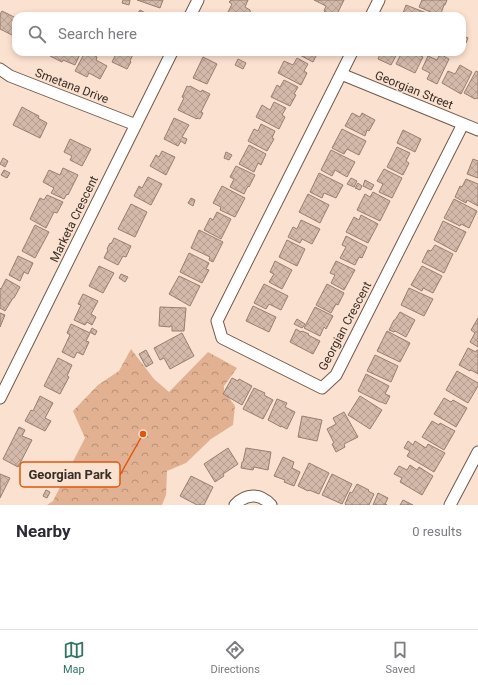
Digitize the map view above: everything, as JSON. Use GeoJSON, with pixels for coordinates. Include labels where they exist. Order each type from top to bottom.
{"type":"FeatureCollection","features":[{"type":"Feature","properties":{"kind":"street"},"geometry":{"type":"LineString","coordinates":[[192,12],[198,0]]}},
{"type":"Feature","properties":{"kind":"street"},"geometry":{"type":"LineString","coordinates":[[373,12],[379,0]]}},
{"type":"Feature","properties":{"kind":"street","name":"Marketa Crescent"},"geometry":{"type":"LineString","coordinates":[[0,398],[170,56]]}},
{"type":"Feature","properties":{"kind":"street"},"geometry":{"type":"LineString","coordinates":[[340,74],[350,56]]}},
{"type":"Feature","properties":{"kind":"street","name":"Smetana Drive"},"geometry":{"type":"LineString","coordinates":[[0,69],[10,76],[136,125]]}},
{"type":"Feature","properties":{"kind":"street","name":"Georgian Crescent"},"geometry":{"type":"LineString","coordinates":[[340,74],[217,322],[222,338],[322,388],[336,375],[463,124]]}},
{"type":"Feature","properties":{"kind":"street","name":"Georgian Street"},"geometry":{"type":"LineString","coordinates":[[340,74],[478,130]]}},
{"type":"Feature","properties":{"kind":"street"},"geometry":{"type":"LineString","coordinates":[[450,505],[478,452]]}},
{"type":"Feature","properties":{"kind":"street"},"geometry":{"type":"LineString","coordinates":[[236,505],[242,499],[249,496],[257,496],[267,500],[271,505]]}},
{"type":"Feature","properties":{"kind":"green space"},"geometry":{"type":"Polygon","coordinates":[[[131,349],[154,379],[169,392],[208,352],[237,368],[224,386],[224,391],[235,406],[233,425],[211,439],[186,463],[167,471],[166,495],[162,505],[47,505],[53,501],[85,438],[73,411],[98,385],[119,371],[131,349]]]}},
{"type":"Feature","properties":{"kind":"building"},"geometry":{"type":"Polygon","coordinates":[[[123,0],[130,0],[129,5],[122,3],[123,0]]]}},
{"type":"Feature","properties":{"kind":"building"},"geometry":{"type":"Polygon","coordinates":[[[137,0],[163,0],[160,8],[137,0]]]}},
{"type":"Feature","properties":{"kind":"building"},"geometry":{"type":"Polygon","coordinates":[[[231,0],[248,0],[245,7],[250,10],[250,12],[228,12],[232,4],[229,2],[231,0]]]}},
{"type":"Feature","properties":{"kind":"building"},"geometry":{"type":"Polygon","coordinates":[[[314,0],[344,0],[338,12],[324,11],[326,6],[314,0]]]}},
{"type":"Feature","properties":{"kind":"building"},"geometry":{"type":"Polygon","coordinates":[[[422,0],[447,0],[441,12],[431,12],[419,7],[422,0]]]}},
{"type":"Feature","properties":{"kind":"building"},"geometry":{"type":"Polygon","coordinates":[[[406,5],[424,12],[403,12],[406,5]]]}},
{"type":"Feature","properties":{"kind":"building"},"geometry":{"type":"Polygon","coordinates":[[[2,11],[12,16],[12,35],[0,29],[0,14],[2,11]]]}},
{"type":"Feature","properties":{"kind":"building"},"geometry":{"type":"Polygon","coordinates":[[[50,56],[79,56],[75,65],[63,60],[62,62],[50,56]]]}},
{"type":"Feature","properties":{"kind":"building"},"geometry":{"type":"Polygon","coordinates":[[[83,56],[95,56],[97,57],[96,60],[107,66],[100,79],[89,73],[87,77],[75,71],[83,56]]]}},
{"type":"Feature","properties":{"kind":"building"},"geometry":{"type":"Polygon","coordinates":[[[115,56],[132,56],[127,69],[112,62],[115,56]]]}},
{"type":"Feature","properties":{"kind":"building"},"geometry":{"type":"Polygon","coordinates":[[[302,56],[316,56],[313,62],[302,56]]]}},
{"type":"Feature","properties":{"kind":"building"},"geometry":{"type":"Polygon","coordinates":[[[379,56],[396,56],[391,65],[378,59],[379,56]]]}},
{"type":"Feature","properties":{"kind":"building"},"geometry":{"type":"Polygon","coordinates":[[[400,56],[423,57],[415,73],[396,64],[400,56]]]}},
{"type":"Feature","properties":{"kind":"building"},"geometry":{"type":"Polygon","coordinates":[[[428,56],[437,60],[439,56],[444,56],[449,59],[437,84],[427,79],[430,73],[422,69],[428,56]]]}},
{"type":"Feature","properties":{"kind":"building"},"geometry":{"type":"Polygon","coordinates":[[[203,57],[217,64],[207,84],[193,78],[203,57]]]}},
{"type":"Feature","properties":{"kind":"building"},"geometry":{"type":"Polygon","coordinates":[[[297,58],[308,64],[304,71],[307,73],[301,85],[278,73],[284,61],[293,65],[297,58]]]}},
{"type":"Feature","properties":{"kind":"building"},"geometry":{"type":"Polygon","coordinates":[[[238,59],[246,63],[243,69],[235,65],[238,59]]]}},
{"type":"Feature","properties":{"kind":"building"},"geometry":{"type":"Polygon","coordinates":[[[460,65],[472,72],[461,94],[442,83],[448,71],[455,74],[460,65]]]}},
{"type":"Feature","properties":{"kind":"building"},"geometry":{"type":"Polygon","coordinates":[[[476,71],[478,72],[478,99],[464,93],[476,71]]]}},
{"type":"Feature","properties":{"kind":"building"},"geometry":{"type":"Polygon","coordinates":[[[284,80],[298,87],[294,94],[296,95],[290,106],[271,97],[277,85],[280,87],[284,80]]]}},
{"type":"Feature","properties":{"kind":"building"},"geometry":{"type":"Polygon","coordinates":[[[187,86],[210,94],[201,112],[203,113],[200,119],[178,110],[184,98],[182,97],[187,86]]]}},
{"type":"Feature","properties":{"kind":"building"},"geometry":{"type":"Polygon","coordinates":[[[274,102],[286,108],[282,115],[285,117],[279,129],[256,117],[262,105],[270,110],[274,102]]]}},
{"type":"Feature","properties":{"kind":"building"},"geometry":{"type":"Polygon","coordinates":[[[22,107],[39,116],[38,118],[47,123],[40,138],[13,125],[22,107]]]}},
{"type":"Feature","properties":{"kind":"building"},"geometry":{"type":"Polygon","coordinates":[[[352,113],[360,117],[362,113],[375,120],[369,131],[367,130],[365,136],[345,126],[352,113]]]}},
{"type":"Feature","properties":{"kind":"building"},"geometry":{"type":"Polygon","coordinates":[[[174,118],[189,125],[182,137],[187,139],[185,144],[181,141],[178,146],[164,139],[174,118]]]}},
{"type":"Feature","properties":{"kind":"building"},"geometry":{"type":"Polygon","coordinates":[[[261,124],[275,131],[272,138],[274,139],[267,151],[248,141],[254,129],[258,131],[261,124]]]}},
{"type":"Feature","properties":{"kind":"building"},"geometry":{"type":"Polygon","coordinates":[[[342,129],[366,141],[359,155],[347,149],[344,154],[332,148],[342,129]]]}},
{"type":"Feature","properties":{"kind":"building"},"geometry":{"type":"Polygon","coordinates":[[[403,130],[421,139],[415,152],[397,143],[403,130]]]}},
{"type":"Feature","properties":{"kind":"building"},"geometry":{"type":"Polygon","coordinates":[[[70,139],[91,149],[82,166],[70,160],[72,156],[64,152],[70,139]]]}},
{"type":"Feature","properties":{"kind":"building"},"geometry":{"type":"Polygon","coordinates":[[[249,145],[266,154],[261,165],[258,163],[254,172],[239,164],[249,145]]]}},
{"type":"Feature","properties":{"kind":"building"},"geometry":{"type":"Polygon","coordinates":[[[397,147],[410,153],[406,161],[409,163],[403,175],[387,167],[397,147]]]}},
{"type":"Feature","properties":{"kind":"building"},"geometry":{"type":"Polygon","coordinates":[[[331,150],[355,162],[347,177],[335,170],[332,176],[321,170],[331,150]]]}},
{"type":"Feature","properties":{"kind":"building"},"geometry":{"type":"Polygon","coordinates":[[[162,151],[175,157],[166,175],[150,166],[156,155],[159,157],[162,151]]]}},
{"type":"Feature","properties":{"kind":"building"},"geometry":{"type":"Polygon","coordinates":[[[226,152],[232,155],[229,160],[224,158],[226,152]]]}},
{"type":"Feature","properties":{"kind":"building"},"geometry":{"type":"Polygon","coordinates":[[[3,158],[8,161],[5,167],[0,164],[3,158]]]}},
{"type":"Feature","properties":{"kind":"building"},"geometry":{"type":"Polygon","coordinates":[[[473,159],[478,161],[478,178],[467,174],[473,159]]]}},
{"type":"Feature","properties":{"kind":"building"},"geometry":{"type":"Polygon","coordinates":[[[236,166],[255,175],[244,194],[230,187],[234,179],[230,177],[236,166]]]}},
{"type":"Feature","properties":{"kind":"building"},"geometry":{"type":"Polygon","coordinates":[[[63,168],[78,175],[68,195],[67,194],[64,199],[51,193],[54,188],[43,182],[49,170],[60,175],[63,168]]]}},
{"type":"Feature","properties":{"kind":"building"},"geometry":{"type":"Polygon","coordinates":[[[384,169],[402,178],[392,198],[379,192],[383,184],[377,181],[384,169]]]}},
{"type":"Feature","properties":{"kind":"building"},"geometry":{"type":"Polygon","coordinates":[[[4,170],[10,173],[7,178],[1,175],[4,170]]]}},
{"type":"Feature","properties":{"kind":"building"},"geometry":{"type":"Polygon","coordinates":[[[319,173],[343,185],[336,198],[324,193],[322,198],[310,192],[319,173]]]}},
{"type":"Feature","properties":{"kind":"building"},"geometry":{"type":"Polygon","coordinates":[[[148,177],[162,184],[151,205],[134,196],[139,186],[142,188],[148,177]]]}},
{"type":"Feature","properties":{"kind":"building"},"geometry":{"type":"Polygon","coordinates":[[[351,178],[357,181],[354,187],[347,184],[351,178]]]}},
{"type":"Feature","properties":{"kind":"building"},"geometry":{"type":"Polygon","coordinates":[[[466,179],[478,184],[478,206],[467,200],[466,203],[455,197],[460,186],[462,187],[466,179]]]}},
{"type":"Feature","properties":{"kind":"building"},"geometry":{"type":"Polygon","coordinates":[[[365,180],[374,185],[371,190],[363,186],[365,180]]]}},
{"type":"Feature","properties":{"kind":"building"},"geometry":{"type":"Polygon","coordinates":[[[358,183],[362,186],[360,190],[355,188],[358,183]]]}},
{"type":"Feature","properties":{"kind":"building"},"geometry":{"type":"Polygon","coordinates":[[[222,186],[245,198],[235,217],[220,210],[221,207],[213,203],[222,186]]]}},
{"type":"Feature","properties":{"kind":"building"},"geometry":{"type":"Polygon","coordinates":[[[373,192],[390,201],[380,221],[357,210],[365,194],[370,197],[373,192]]]}},
{"type":"Feature","properties":{"kind":"building"},"geometry":{"type":"Polygon","coordinates":[[[308,194],[329,205],[320,223],[299,212],[308,194]]]}},
{"type":"Feature","properties":{"kind":"building"},"geometry":{"type":"Polygon","coordinates":[[[47,195],[63,202],[57,213],[54,212],[46,228],[30,219],[40,198],[44,200],[47,195]]]}},
{"type":"Feature","properties":{"kind":"building"},"geometry":{"type":"Polygon","coordinates":[[[191,198],[195,200],[193,206],[188,203],[191,198]]]}},
{"type":"Feature","properties":{"kind":"building"},"geometry":{"type":"Polygon","coordinates":[[[454,199],[477,211],[469,228],[461,224],[460,226],[444,218],[454,199]]]}},
{"type":"Feature","properties":{"kind":"building"},"geometry":{"type":"Polygon","coordinates":[[[131,204],[147,212],[135,237],[118,229],[131,204]]]}},
{"type":"Feature","properties":{"kind":"building"},"geometry":{"type":"Polygon","coordinates":[[[217,212],[231,219],[221,239],[204,230],[210,218],[213,220],[217,212]]]}},
{"type":"Feature","properties":{"kind":"building"},"geometry":{"type":"Polygon","coordinates":[[[361,215],[378,224],[368,243],[346,232],[354,217],[359,220],[361,215]]]}},
{"type":"Feature","properties":{"kind":"building"},"geometry":{"type":"Polygon","coordinates":[[[301,220],[320,229],[312,244],[302,239],[300,243],[288,237],[293,227],[297,229],[301,220]]]}},
{"type":"Feature","properties":{"kind":"building"},"geometry":{"type":"Polygon","coordinates":[[[443,221],[466,232],[456,252],[434,240],[443,221]]]}},
{"type":"Feature","properties":{"kind":"building"},"geometry":{"type":"Polygon","coordinates":[[[35,225],[49,232],[35,258],[22,251],[35,225]]]}},
{"type":"Feature","properties":{"kind":"building"},"geometry":{"type":"Polygon","coordinates":[[[199,230],[223,242],[213,262],[209,260],[210,257],[191,248],[199,230]]]}},
{"type":"Feature","properties":{"kind":"building"},"geometry":{"type":"Polygon","coordinates":[[[346,236],[367,247],[362,258],[359,257],[355,265],[340,258],[346,247],[342,245],[346,236]]]}},
{"type":"Feature","properties":{"kind":"building"},"geometry":{"type":"Polygon","coordinates":[[[114,238],[131,246],[126,257],[123,256],[118,265],[104,258],[110,243],[111,244],[114,238]]]}},
{"type":"Feature","properties":{"kind":"building"},"geometry":{"type":"Polygon","coordinates":[[[287,240],[305,249],[297,266],[279,257],[287,240]]]}},
{"type":"Feature","properties":{"kind":"building"},"geometry":{"type":"Polygon","coordinates":[[[435,245],[453,254],[444,273],[422,262],[428,250],[431,251],[435,245]]]}},
{"type":"Feature","properties":{"kind":"building"},"geometry":{"type":"Polygon","coordinates":[[[189,253],[209,263],[206,269],[209,270],[202,283],[180,272],[189,253]]]}},
{"type":"Feature","properties":{"kind":"building"},"geometry":{"type":"Polygon","coordinates":[[[18,256],[33,263],[28,274],[24,272],[20,281],[9,275],[18,256]]]}},
{"type":"Feature","properties":{"kind":"building"},"geometry":{"type":"Polygon","coordinates":[[[275,261],[292,270],[282,289],[269,282],[274,274],[270,272],[275,261]]]}},
{"type":"Feature","properties":{"kind":"building"},"geometry":{"type":"Polygon","coordinates":[[[336,261],[355,270],[344,290],[331,283],[335,275],[330,273],[336,261]]]}},
{"type":"Feature","properties":{"kind":"building"},"geometry":{"type":"Polygon","coordinates":[[[99,266],[114,273],[103,293],[89,286],[99,266]]]}},
{"type":"Feature","properties":{"kind":"building"},"geometry":{"type":"Polygon","coordinates":[[[422,266],[442,276],[433,293],[423,288],[422,291],[411,285],[422,266]]]}},
{"type":"Feature","properties":{"kind":"building"},"geometry":{"type":"Polygon","coordinates":[[[121,274],[128,277],[125,282],[119,278],[121,274]]]}},
{"type":"Feature","properties":{"kind":"building"},"geometry":{"type":"Polygon","coordinates":[[[179,276],[200,286],[190,306],[169,294],[179,276]]]}},
{"type":"Feature","properties":{"kind":"building"},"geometry":{"type":"Polygon","coordinates":[[[6,279],[20,287],[5,311],[0,308],[0,288],[1,289],[6,279]]]}},
{"type":"Feature","properties":{"kind":"building"},"geometry":{"type":"Polygon","coordinates":[[[264,284],[288,296],[281,310],[269,304],[266,309],[254,303],[264,284]]]}},
{"type":"Feature","properties":{"kind":"building"},"geometry":{"type":"Polygon","coordinates":[[[327,284],[344,293],[338,305],[336,304],[331,313],[316,305],[327,284]]]}},
{"type":"Feature","properties":{"kind":"building"},"geometry":{"type":"Polygon","coordinates":[[[409,288],[433,299],[424,316],[401,305],[409,288]]]}},
{"type":"Feature","properties":{"kind":"building"},"geometry":{"type":"Polygon","coordinates":[[[83,294],[98,301],[91,314],[96,317],[92,325],[87,322],[85,325],[74,320],[81,305],[78,304],[83,294]]]}},
{"type":"Feature","properties":{"kind":"building"},"geometry":{"type":"Polygon","coordinates":[[[253,306],[276,317],[269,332],[246,321],[253,306]]]}},
{"type":"Feature","properties":{"kind":"building"},"geometry":{"type":"Polygon","coordinates":[[[160,307],[186,308],[184,331],[172,331],[172,326],[159,326],[160,307]]]}},
{"type":"Feature","properties":{"kind":"building"},"geometry":{"type":"Polygon","coordinates":[[[315,307],[333,316],[326,329],[324,327],[320,336],[304,328],[315,307]]]}},
{"type":"Feature","properties":{"kind":"building"},"geometry":{"type":"Polygon","coordinates":[[[400,312],[415,320],[406,337],[395,331],[389,330],[400,312]]]}},
{"type":"Feature","properties":{"kind":"building"},"geometry":{"type":"Polygon","coordinates":[[[0,313],[5,315],[0,327],[0,313]]]}},
{"type":"Feature","properties":{"kind":"building"},"geometry":{"type":"Polygon","coordinates":[[[478,318],[478,347],[470,342],[475,333],[471,330],[478,318]]]}},
{"type":"Feature","properties":{"kind":"building"},"geometry":{"type":"Polygon","coordinates":[[[297,319],[305,324],[302,328],[294,324],[297,319]]]}},
{"type":"Feature","properties":{"kind":"building"},"geometry":{"type":"Polygon","coordinates":[[[71,324],[90,333],[86,341],[89,342],[83,355],[77,352],[74,358],[62,352],[70,335],[67,333],[71,324]]]}},
{"type":"Feature","properties":{"kind":"building"},"geometry":{"type":"Polygon","coordinates":[[[92,328],[97,331],[95,335],[90,332],[92,328]]]}},
{"type":"Feature","properties":{"kind":"building"},"geometry":{"type":"Polygon","coordinates":[[[296,329],[309,334],[308,335],[320,341],[313,354],[290,342],[296,329]]]}},
{"type":"Feature","properties":{"kind":"building"},"geometry":{"type":"Polygon","coordinates":[[[387,331],[410,343],[400,362],[377,351],[387,331]]]}},
{"type":"Feature","properties":{"kind":"building"},"geometry":{"type":"Polygon","coordinates":[[[182,333],[194,356],[170,369],[164,358],[160,360],[154,348],[182,333]]]}},
{"type":"Feature","properties":{"kind":"building"},"geometry":{"type":"Polygon","coordinates":[[[468,348],[476,352],[478,350],[478,374],[459,365],[468,348]]]}},
{"type":"Feature","properties":{"kind":"building"},"geometry":{"type":"Polygon","coordinates":[[[146,350],[153,363],[146,367],[139,354],[146,350]]]}},
{"type":"Feature","properties":{"kind":"building"},"geometry":{"type":"Polygon","coordinates":[[[375,355],[398,366],[391,382],[367,371],[375,355]]]}},
{"type":"Feature","properties":{"kind":"building"},"geometry":{"type":"Polygon","coordinates":[[[58,358],[72,365],[67,376],[69,377],[60,394],[44,386],[58,358]]]}},
{"type":"Feature","properties":{"kind":"building"},"geometry":{"type":"Polygon","coordinates":[[[457,371],[478,383],[478,386],[468,403],[446,390],[457,371]]]}},
{"type":"Feature","properties":{"kind":"building"},"geometry":{"type":"Polygon","coordinates":[[[366,374],[389,386],[385,394],[390,396],[386,404],[358,391],[366,374]]]}},
{"type":"Feature","properties":{"kind":"building"},"geometry":{"type":"Polygon","coordinates":[[[232,378],[238,381],[239,379],[252,386],[242,405],[223,394],[232,378]]]}},
{"type":"Feature","properties":{"kind":"building"},"geometry":{"type":"Polygon","coordinates":[[[254,388],[265,393],[264,395],[273,400],[263,419],[243,409],[254,388]]]}},
{"type":"Feature","properties":{"kind":"building"},"geometry":{"type":"Polygon","coordinates":[[[40,396],[53,403],[45,418],[51,421],[45,431],[25,421],[31,410],[33,411],[40,396]]]}},
{"type":"Feature","properties":{"kind":"building"},"geometry":{"type":"Polygon","coordinates":[[[360,396],[382,410],[370,429],[348,415],[360,396]]]}},
{"type":"Feature","properties":{"kind":"building"},"geometry":{"type":"Polygon","coordinates":[[[444,398],[451,402],[453,400],[467,408],[456,427],[434,414],[444,398]]]}},
{"type":"Feature","properties":{"kind":"building"},"geometry":{"type":"Polygon","coordinates":[[[277,399],[287,403],[285,407],[295,412],[287,429],[268,420],[277,399]]]}},
{"type":"Feature","properties":{"kind":"building"},"geometry":{"type":"Polygon","coordinates":[[[344,412],[358,437],[344,444],[345,447],[336,452],[332,444],[334,443],[327,429],[336,424],[333,418],[344,412]]]}},
{"type":"Feature","properties":{"kind":"building"},"geometry":{"type":"Polygon","coordinates":[[[302,416],[322,420],[317,441],[298,437],[302,416]]]}},
{"type":"Feature","properties":{"kind":"building"},"geometry":{"type":"Polygon","coordinates":[[[432,421],[439,425],[440,423],[455,431],[444,450],[422,437],[432,421]]]}},
{"type":"Feature","properties":{"kind":"building"},"geometry":{"type":"Polygon","coordinates":[[[19,427],[25,430],[22,436],[32,440],[18,467],[3,459],[19,427]]]}},
{"type":"Feature","properties":{"kind":"building"},"geometry":{"type":"Polygon","coordinates":[[[408,441],[413,445],[415,441],[426,448],[428,444],[445,453],[434,472],[407,456],[410,451],[404,448],[408,441]]]}},
{"type":"Feature","properties":{"kind":"building"},"geometry":{"type":"Polygon","coordinates":[[[228,448],[238,464],[223,474],[224,476],[215,482],[204,464],[228,448]]]}},
{"type":"Feature","properties":{"kind":"building"},"geometry":{"type":"Polygon","coordinates":[[[246,448],[271,452],[268,470],[254,467],[253,470],[241,468],[246,448]]]}},
{"type":"Feature","properties":{"kind":"building"},"geometry":{"type":"Polygon","coordinates":[[[283,457],[294,462],[292,468],[300,472],[294,486],[284,482],[285,480],[274,476],[283,457]]]}},
{"type":"Feature","properties":{"kind":"building"},"geometry":{"type":"Polygon","coordinates":[[[309,463],[329,473],[319,494],[298,486],[309,463]]]}},
{"type":"Feature","properties":{"kind":"building"},"geometry":{"type":"Polygon","coordinates":[[[410,465],[417,470],[419,467],[433,476],[422,495],[400,482],[402,478],[394,474],[399,466],[407,470],[410,465]]]}},
{"type":"Feature","properties":{"kind":"building"},"geometry":{"type":"Polygon","coordinates":[[[0,474],[10,478],[0,498],[0,474]]]}},
{"type":"Feature","properties":{"kind":"building"},"geometry":{"type":"Polygon","coordinates":[[[332,474],[352,484],[342,504],[322,495],[332,474]]]}},
{"type":"Feature","properties":{"kind":"building"},"geometry":{"type":"Polygon","coordinates":[[[191,476],[213,487],[204,505],[197,505],[180,496],[191,476]]]}},
{"type":"Feature","properties":{"kind":"building"},"geometry":{"type":"Polygon","coordinates":[[[357,484],[374,494],[369,505],[345,504],[350,492],[352,493],[357,484]]]}},
{"type":"Feature","properties":{"kind":"building"},"geometry":{"type":"Polygon","coordinates":[[[46,490],[50,492],[47,498],[43,496],[46,490]]]}},
{"type":"Feature","properties":{"kind":"building"},"geometry":{"type":"Polygon","coordinates":[[[378,493],[388,498],[385,504],[387,505],[373,505],[378,493]]]}},
{"type":"Feature","properties":{"kind":"building"},"geometry":{"type":"Polygon","coordinates":[[[403,500],[413,505],[400,505],[403,500]]]}},
{"type":"Feature","properties":{"kind":"place","name":"Georgian Park"},"geometry":{"type":"Point","coordinates":[143,434]}}]}
